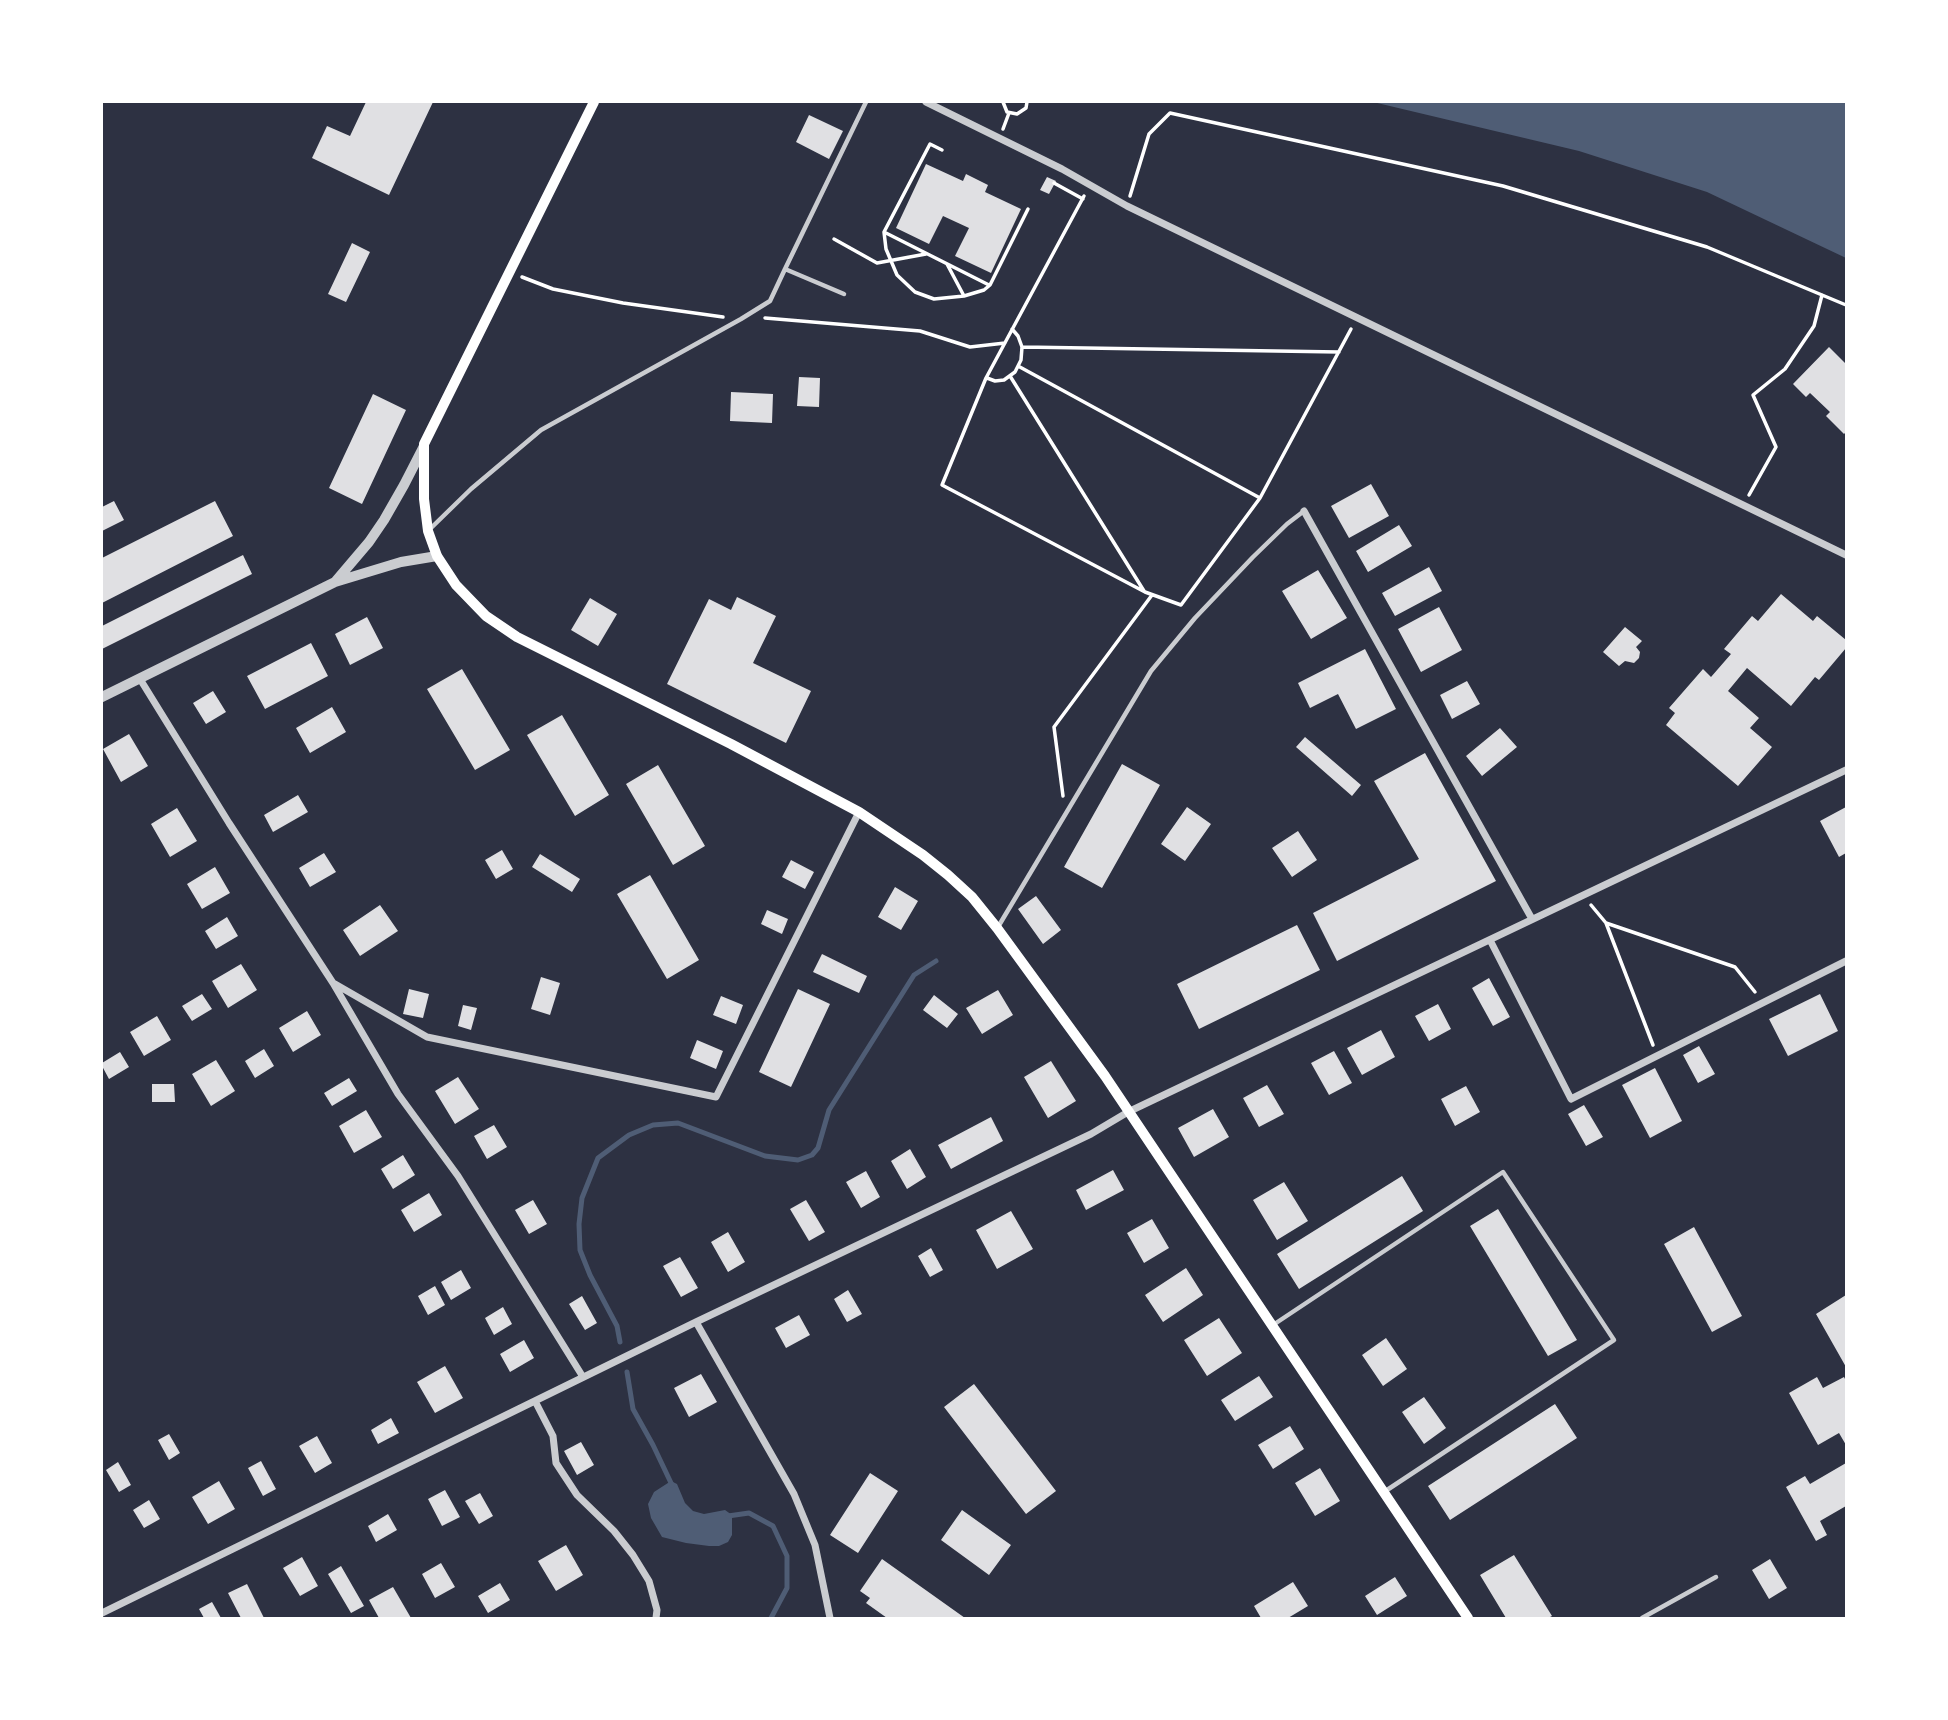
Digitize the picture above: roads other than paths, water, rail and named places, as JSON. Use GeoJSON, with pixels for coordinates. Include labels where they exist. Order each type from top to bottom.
{"type":"FeatureCollection","features":[{"type":"Feature","properties":{"kind":"main road"},"geometry":{"type":"LineString","coordinates":[[594,102],[424,444],[428,531],[437,556],[456,585],[486,616],[517,637],[731,744],[859,812],[923,855],[971,897],[997,928],[1128,1112],[1468,1619]]}},
{"type":"Feature","properties":{"kind":"street"},"geometry":{"type":"LineString","coordinates":[[926,102],[1062,169],[1127,206],[1846,555]]}},
{"type":"Feature","properties":{"kind":"street"},"geometry":{"type":"LineString","coordinates":[[335,582],[384,520],[424,444]]}},
{"type":"Feature","properties":{"kind":"street"},"geometry":{"type":"LineString","coordinates":[[1304,511],[1532,919]]}},
{"type":"Feature","properties":{"kind":"street"},"geometry":{"type":"LineString","coordinates":[[102,697],[335,582],[401,562],[437,556]]}},
{"type":"Feature","properties":{"kind":"street"},"geometry":{"type":"LineString","coordinates":[[140,679],[333,983],[398,1094],[458,1176],[583,1377]]}},
{"type":"Feature","properties":{"kind":"street"},"geometry":{"type":"LineString","coordinates":[[102,1613],[696,1322],[1091,1134],[1128,1112],[1846,770]]}},
{"type":"Feature","properties":{"kind":"street"},"geometry":{"type":"LineString","coordinates":[[333,983],[427,1037],[716,1097],[859,812]]}},
{"type":"Feature","properties":{"kind":"street"},"geometry":{"type":"LineString","coordinates":[[1490,940],[1571,1098],[1846,961]]}},
{"type":"Feature","properties":{"kind":"street"},"geometry":{"type":"LineString","coordinates":[[696,1322],[794,1494],[814,1545],[830,1619]]}},
{"type":"Feature","properties":{"kind":"street"},"geometry":{"type":"LineString","coordinates":[[535,1401],[553,1436],[556,1463],[577,1495],[614,1531],[633,1555],[649,1581],[657,1610],[656,1619]]}},
{"type":"Feature","properties":{"kind":"lane"},"geometry":{"type":"LineString","coordinates":[[428,531],[471,489],[541,430],[770,301],[866,102]]}},
{"type":"Feature","properties":{"kind":"lane"},"geometry":{"type":"LineString","coordinates":[[785,269],[844,294]]}},
{"type":"Feature","properties":{"kind":"lane"},"geometry":{"type":"LineString","coordinates":[[997,928],[1152,671],[1195,618],[1253,556],[1304,511]]}},
{"type":"Feature","properties":{"kind":"lane"},"geometry":{"type":"LineString","coordinates":[[1272,1326],[1503,1172],[1614,1340],[1384,1492]]}},
{"type":"Feature","properties":{"kind":"lane"},"geometry":{"type":"LineString","coordinates":[[1642,1619],[1716,1577]]}},
{"type":"Feature","properties":{"kind":"water"},"geometry":{"type":"Polygon","coordinates":[[[1373,102],[1846,102],[1846,258],[1707,192],[1579,151],[1373,102]]]}},
{"type":"Feature","properties":{"kind":"water"},"geometry":{"type":"Polygon","coordinates":[[[671,1481],[677,1484],[685,1503],[693,1511],[704,1514],[725,1510],[732,1515],[732,1535],[728,1542],[709,1546],[662,1537],[651,1518],[648,1504],[654,1492],[671,1481]]]}},
{"type":"Feature","properties":{"kind":"waterway"},"geometry":{"type":"LineString","coordinates":[[620,1342],[617,1326],[580,1250],[582,1198],[598,1158],[629,1135],[653,1125],[678,1123],[765,1156],[798,1160],[812,1155],[818,1148],[829,1110],[914,975],[936,961]]}},
{"type":"Feature","properties":{"kind":"waterway"},"geometry":{"type":"LineString","coordinates":[[627,1372],[633,1409],[672,1485]]}},
{"type":"Feature","properties":{"kind":"waterway"},"geometry":{"type":"LineString","coordinates":[[728,1516],[749,1513],[773,1526],[787,1556],[787,1588],[771,1618]]}}]}
